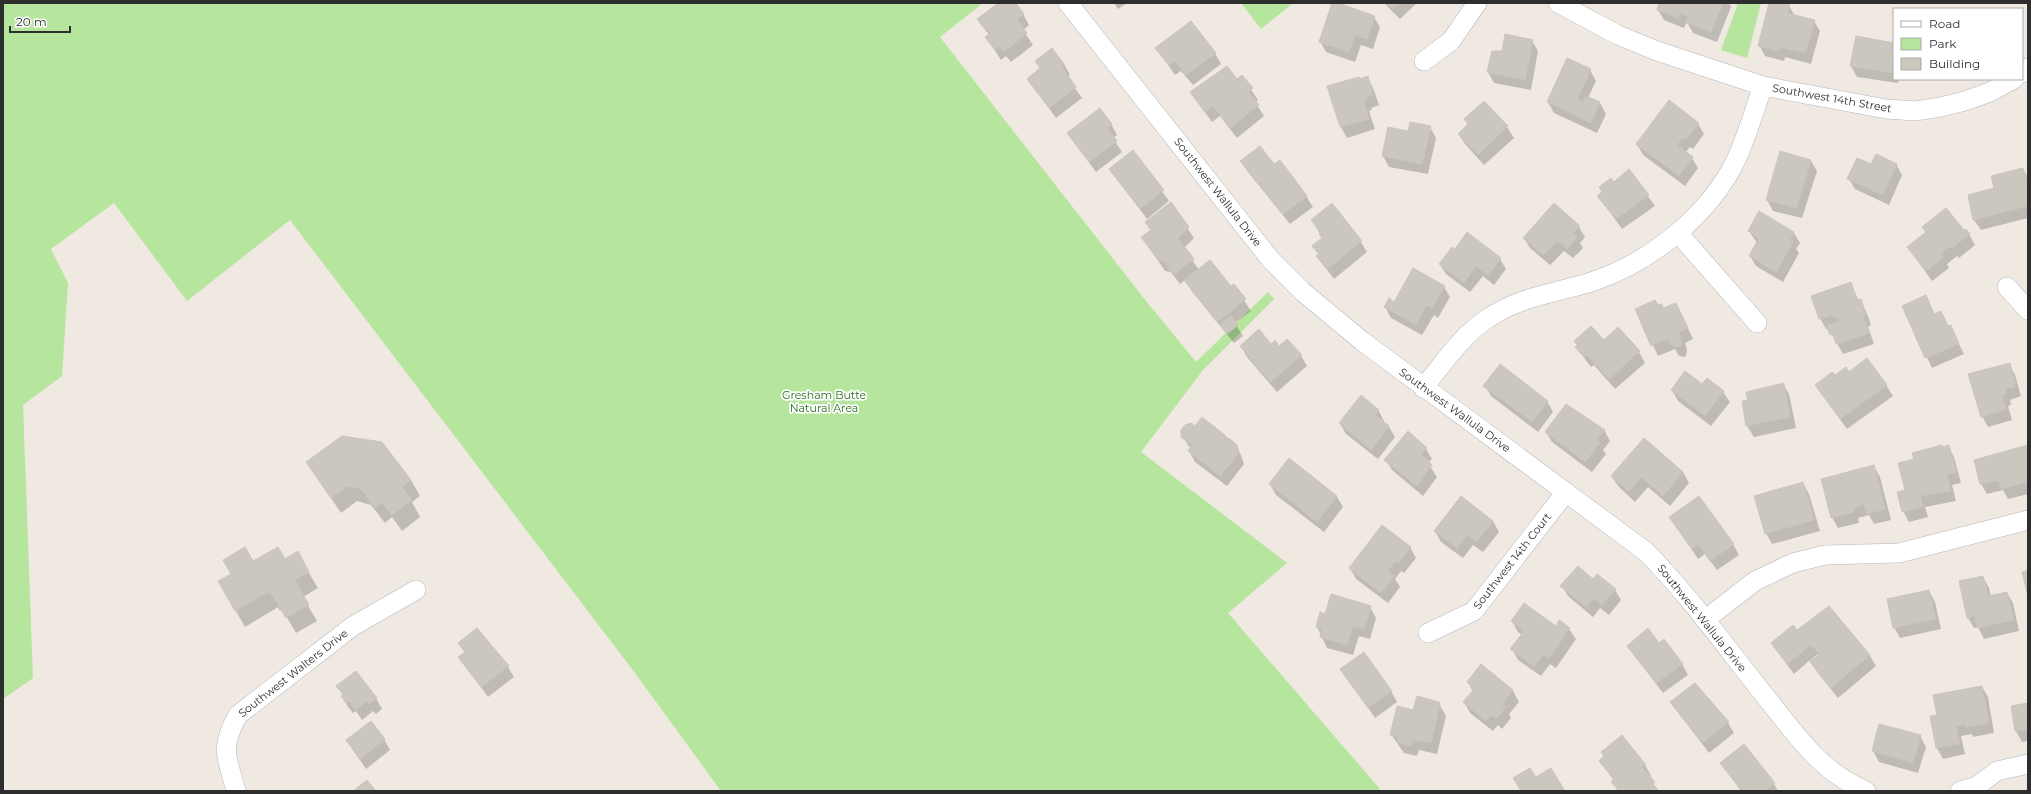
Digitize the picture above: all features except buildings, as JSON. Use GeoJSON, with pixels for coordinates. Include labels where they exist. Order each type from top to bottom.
{"type":"FeatureCollection","features":[{"type":"Feature","properties":{"kind":"street","name":"Southwest Wallula Drive"},"geometry":{"type":"LineString","coordinates":[[1068,3],[1271,260],[1316,303],[1423,388],[1645,551],[1660,566],[1813,756],[1839,777],[1866,791]]}},
{"type":"Feature","properties":{"kind":"street"},"geometry":{"type":"LineString","coordinates":[[1424,61],[1451,41],[1477,3]]}},
{"type":"Feature","properties":{"kind":"street"},"geometry":{"type":"LineString","coordinates":[[1558,3],[1618,35],[1657,50],[1763,86]]}},
{"type":"Feature","properties":{"kind":"street","name":"Southwest 14th Street"},"geometry":{"type":"LineString","coordinates":[[1423,388],[1465,338],[1486,320],[1512,303],[1594,281],[1621,270],[1647,256],[1678,233],[1702,209],[1736,161],[1763,86],[1886,110],[1915,111],[1965,101],[1990,92],[2012,80]]}},
{"type":"Feature","properties":{"kind":"street"},"geometry":{"type":"LineString","coordinates":[[1678,233],[1757,323]]}},
{"type":"Feature","properties":{"kind":"street"},"geometry":{"type":"LineString","coordinates":[[2008,287],[2028,310]]}},
{"type":"Feature","properties":{"kind":"street","name":"Southwest 14th Court"},"geometry":{"type":"LineString","coordinates":[[1428,633],[1474,611],[1566,492]]}},
{"type":"Feature","properties":{"kind":"street"},"geometry":{"type":"LineString","coordinates":[[1704,620],[1755,581],[1793,563],[1825,555],[1899,553],[2028,520]]}},
{"type":"Feature","properties":{"kind":"street","name":"Southwest Walters Drive"},"geometry":{"type":"LineString","coordinates":[[236,791],[225,748],[228,732],[238,715],[353,626],[416,590]]}},
{"type":"Feature","properties":{"kind":"street"},"geometry":{"type":"LineString","coordinates":[[1977,789],[1998,771],[2028,764]]}},
{"type":"Feature","properties":{"kind":"green space","name":"Gresham Butte Natural Area"},"geometry":{"type":"Polygon","coordinates":[[[3,3],[983,3],[940,37],[1146,301],[1196,362],[1268,292],[1274,299],[1203,370],[1141,452],[1287,563],[1228,613],[1380,789],[1378,791],[721,791],[635,673],[290,220],[187,301],[114,203],[51,249],[68,283],[62,376],[23,405],[33,678],[3,699],[3,3]]]}},
{"type":"Feature","properties":{"kind":"green space"},"geometry":{"type":"Polygon","coordinates":[[[1241,3],[1293,3],[1261,29],[1241,3]]]}},
{"type":"Feature","properties":{"kind":"green space"},"geometry":{"type":"Polygon","coordinates":[[[1738,3],[1761,3],[1747,58],[1721,50],[1738,3]]]}}]}
